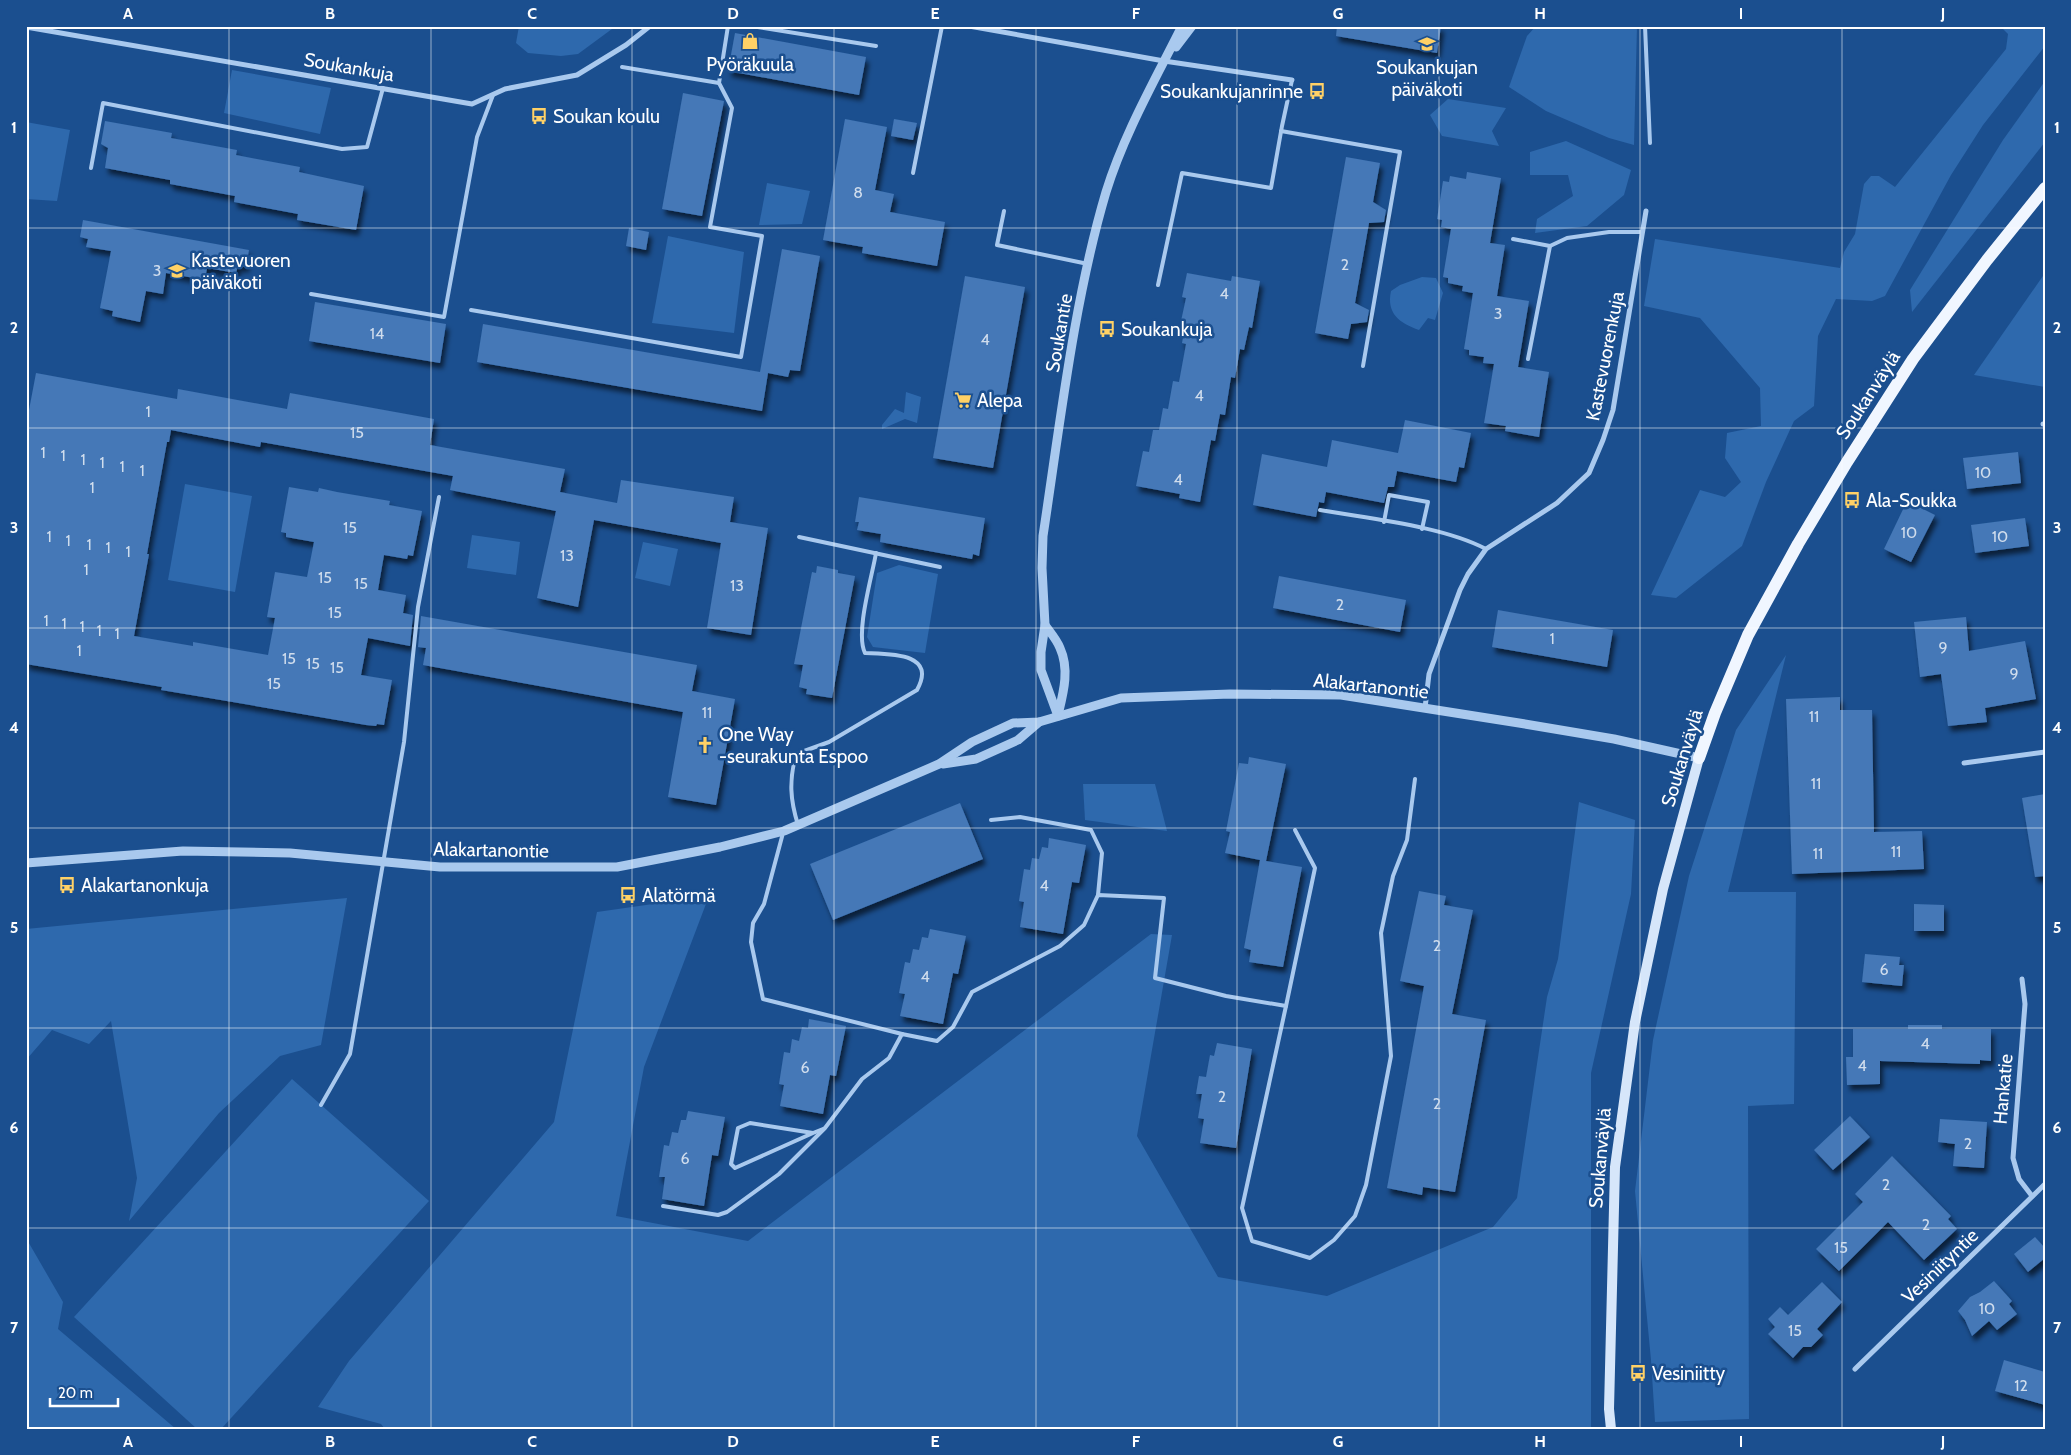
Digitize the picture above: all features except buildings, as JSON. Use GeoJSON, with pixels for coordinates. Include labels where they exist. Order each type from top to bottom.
{"type":"FeatureCollection","features":[{"type":"Feature","properties":{"kind":"main road","name":"Soukanväylä"},"geometry":{"type":"LineString","coordinates":[[1610,1429],[1616,1158],[1635,1022],[1664,889],[1699,758],[1715,712],[1748,635],[1794,551],[1848,462],[1913,359],[1987,260],[2045,188]]}},
{"type":"Feature","properties":{"kind":"street","name":"Soukankuja"},"geometry":{"type":"LineString","coordinates":[[26,28],[472,104],[506,89],[577,75],[626,46],[650,26]]}},
{"type":"Feature","properties":{"kind":"street"},"geometry":{"type":"LineString","coordinates":[[969,26],[1164,61],[1292,80]]}},
{"type":"Feature","properties":{"kind":"street","name":"Soukantie"},"geometry":{"type":"LineString","coordinates":[[1058,716],[1042,670],[1041,652],[1045,625],[1042,568],[1043,536],[1088,264],[1106,192],[1115,169],[1138,112],[1182,26]]}},
{"type":"Feature","properties":{"kind":"street","name":"Soukantie"},"geometry":{"type":"LineString","coordinates":[[1164,61],[1192,26]]}},
{"type":"Feature","properties":{"kind":"street","name":"Kastevuorenkuja"},"geometry":{"type":"LineString","coordinates":[[1425,708],[1429,674],[1460,590],[1468,574],[1486,549],[1557,503],[1589,473],[1613,410],[1646,211]]}},
{"type":"Feature","properties":{"kind":"street"},"geometry":{"type":"LineString","coordinates":[[1045,625],[1060,648],[1064,663],[1066,683],[1058,716]]}},
{"type":"Feature","properties":{"kind":"street","name":"Alakartanontie"},"geometry":{"type":"LineString","coordinates":[[26,863],[183,851],[290,853],[440,867],[617,867],[720,847],[784,831],[939,764],[972,742],[1013,723],[1039,722],[1121,698],[1230,694],[1341,695],[1614,739],[1699,758]]}},
{"type":"Feature","properties":{"kind":"street","name":"Alakartanontie"},"geometry":{"type":"LineString","coordinates":[[939,764],[976,759],[1018,740],[1039,722]]}},
{"type":"Feature","properties":{"kind":"street"},"geometry":{"type":"LineString","coordinates":[[1964,763],[2045,752]]}},
{"type":"Feature","properties":{"kind":"street","name":"Hankatie"},"geometry":{"type":"LineString","coordinates":[[2022,979],[2025,1004],[2013,1158],[2019,1179],[2032,1196]]}},
{"type":"Feature","properties":{"kind":"street","name":"Vesiniityntie"},"geometry":{"type":"LineString","coordinates":[[1855,1369],[2045,1184]]}},
{"type":"Feature","properties":{"kind":"lane"},"geometry":{"type":"LineString","coordinates":[[471,310],[741,357],[762,236],[710,227],[732,108],[719,83],[728,26]]}},
{"type":"Feature","properties":{"kind":"lane"},"geometry":{"type":"LineString","coordinates":[[751,26],[876,46]]}},
{"type":"Feature","properties":{"kind":"lane"},"geometry":{"type":"LineString","coordinates":[[913,173],[942,26]]}},
{"type":"Feature","properties":{"kind":"lane"},"geometry":{"type":"LineString","coordinates":[[1645,26],[1650,143]]}},
{"type":"Feature","properties":{"kind":"lane"},"geometry":{"type":"LineString","coordinates":[[622,67],[719,83]]}},
{"type":"Feature","properties":{"kind":"lane"},"geometry":{"type":"LineString","coordinates":[[1158,285],[1182,173],[1271,188],[1292,80]]}},
{"type":"Feature","properties":{"kind":"lane"},"geometry":{"type":"LineString","coordinates":[[91,168],[104,103],[342,149],[366,147],[382,88]]}},
{"type":"Feature","properties":{"kind":"lane"},"geometry":{"type":"LineString","coordinates":[[311,294],[444,317],[476,137],[493,95]]}},
{"type":"Feature","properties":{"kind":"lane"},"geometry":{"type":"LineString","coordinates":[[1281,131],[1400,152],[1363,366]]}},
{"type":"Feature","properties":{"kind":"lane"},"geometry":{"type":"LineString","coordinates":[[1004,211],[997,245],[1088,264]]}},
{"type":"Feature","properties":{"kind":"lane"},"geometry":{"type":"LineString","coordinates":[[1513,239],[1550,246],[1567,238],[1609,232],[1642,232]]}},
{"type":"Feature","properties":{"kind":"lane"},"geometry":{"type":"LineString","coordinates":[[1528,358],[1550,246]]}},
{"type":"Feature","properties":{"kind":"lane"},"geometry":{"type":"LineString","coordinates":[[1384,522],[1390,495],[1428,502],[1422,528]]}},
{"type":"Feature","properties":{"kind":"lane"},"geometry":{"type":"LineString","coordinates":[[321,1105],[350,1054],[404,742],[418,607],[439,497]]}},
{"type":"Feature","properties":{"kind":"lane"},"geometry":{"type":"LineString","coordinates":[[1320,510],[1422,528],[1474,543],[1486,549]]}},
{"type":"Feature","properties":{"kind":"lane"},"geometry":{"type":"LineString","coordinates":[[799,537],[940,567]]}},
{"type":"Feature","properties":{"kind":"lane"},"geometry":{"type":"LineString","coordinates":[[798,825],[792,806],[790,776],[796,754],[829,742],[917,690],[922,681],[922,672],[914,660],[900,655],[865,653],[861,646],[861,631],[876,554]]}},
{"type":"Feature","properties":{"kind":"lane"},"geometry":{"type":"LineString","coordinates":[[1295,830],[1315,868],[1242,1208],[1252,1241],[1310,1258],[1334,1240],[1355,1216],[1366,1185],[1391,1056],[1381,933],[1393,876],[1407,840],[1415,779]]}},
{"type":"Feature","properties":{"kind":"lane"},"geometry":{"type":"LineString","coordinates":[[784,831],[764,904],[753,923],[751,942],[763,999],[937,1041],[953,1027],[972,992],[1060,946],[1084,925],[1098,895],[1102,853],[1091,830],[1020,817],[991,820]]}},
{"type":"Feature","properties":{"kind":"lane"},"geometry":{"type":"LineString","coordinates":[[1098,895],[1164,898],[1156,978],[1226,996],[1286,1006]]}},
{"type":"Feature","properties":{"kind":"lane"},"geometry":{"type":"LineString","coordinates":[[664,1206],[718,1215],[726,1212],[779,1174],[825,1128],[862,1079],[889,1058],[902,1034]]}},
{"type":"Feature","properties":{"kind":"lane"},"geometry":{"type":"LineString","coordinates":[[812,1133],[750,1123],[738,1128],[731,1164],[735,1168],[825,1128]]}},
{"type":"Feature","properties":{"kind":"shaded area"},"geometry":{"type":"Polygon","coordinates":[[[519,26],[616,26],[578,54],[561,56],[528,53],[516,43],[519,26]]]}},
{"type":"Feature","properties":{"kind":"shaded area"},"geometry":{"type":"Polygon","coordinates":[[[1536,26],[1637,26],[1634,145],[1609,138],[1546,111],[1509,87],[1527,36],[1536,26]]]}},
{"type":"Feature","properties":{"kind":"shaded area"},"geometry":{"type":"Polygon","coordinates":[[[2000,26],[2045,26],[2045,46],[1983,125],[1951,175],[1885,296],[1872,301],[1836,299],[1818,336],[1814,406],[1794,421],[1766,482],[1742,546],[1676,598],[1651,595],[1700,490],[1725,497],[1741,482],[1725,458],[1727,433],[1761,426],[1760,388],[1700,318],[1644,306],[1655,239],[1840,268],[1844,252],[1855,234],[1864,184],[1871,176],[1879,176],[1895,187],[2006,49],[2008,34],[2000,26]]]}},
{"type":"Feature","properties":{"kind":"shaded area"},"geometry":{"type":"Polygon","coordinates":[[[232,70],[331,88],[320,134],[224,113],[232,70]]]}},
{"type":"Feature","properties":{"kind":"shaded area"},"geometry":{"type":"Polygon","coordinates":[[[2045,81],[2045,142],[1912,312],[1910,290],[2003,140],[2045,81]]]}},
{"type":"Feature","properties":{"kind":"shaded area"},"geometry":{"type":"Polygon","coordinates":[[[1448,99],[1506,108],[1492,131],[1499,146],[1442,136],[1430,115],[1448,99]]]}},
{"type":"Feature","properties":{"kind":"shaded area"},"geometry":{"type":"Polygon","coordinates":[[[26,122],[70,130],[57,201],[26,199],[26,122]]]}},
{"type":"Feature","properties":{"kind":"shaded area"},"geometry":{"type":"Polygon","coordinates":[[[1566,141],[1631,170],[1624,195],[1587,226],[1535,233],[1537,219],[1573,196],[1568,175],[1530,175],[1530,152],[1566,141]]]}},
{"type":"Feature","properties":{"kind":"shaded area"},"geometry":{"type":"Polygon","coordinates":[[[767,183],[810,191],[802,224],[759,225],[767,183]]]}},
{"type":"Feature","properties":{"kind":"shaded area"},"geometry":{"type":"Polygon","coordinates":[[[668,236],[744,252],[734,333],[652,323],[668,236]]]}},
{"type":"Feature","properties":{"kind":"shaded area"},"geometry":{"type":"Polygon","coordinates":[[[2045,273],[2045,387],[1974,375],[2045,273]]]}},
{"type":"Feature","properties":{"kind":"shaded area"},"geometry":{"type":"Polygon","coordinates":[[[1422,277],[1436,278],[1443,293],[1435,320],[1428,318],[1419,330],[1400,321],[1393,312],[1390,299],[1391,291],[1400,285],[1422,277]]]}},
{"type":"Feature","properties":{"kind":"shaded area"},"geometry":{"type":"Polygon","coordinates":[[[906,392],[921,397],[917,423],[905,419],[882,429],[882,425],[895,409],[904,413],[906,392]]]}},
{"type":"Feature","properties":{"kind":"shaded area"},"geometry":{"type":"Polygon","coordinates":[[[185,484],[252,496],[235,592],[168,580],[185,484]]]}},
{"type":"Feature","properties":{"kind":"shaded area"},"geometry":{"type":"Polygon","coordinates":[[[472,535],[520,542],[516,575],[467,568],[472,535]]]}},
{"type":"Feature","properties":{"kind":"shaded area"},"geometry":{"type":"Polygon","coordinates":[[[643,542],[678,549],[670,586],[635,578],[643,542]]]}},
{"type":"Feature","properties":{"kind":"shaded area"},"geometry":{"type":"Polygon","coordinates":[[[899,565],[938,574],[925,653],[873,647],[867,637],[877,573],[899,565]]]}},
{"type":"Feature","properties":{"kind":"shaded area"},"geometry":{"type":"Polygon","coordinates":[[[1786,655],[1728,892],[1796,892],[1794,1104],[1748,1106],[1749,1419],[1655,1422],[1635,1191],[1653,1040],[1689,876],[1736,730],[1786,655]]]}},
{"type":"Feature","properties":{"kind":"shaded area"},"geometry":{"type":"Polygon","coordinates":[[[1083,784],[1155,784],[1167,831],[1085,820],[1083,784]]]}},
{"type":"Feature","properties":{"kind":"shaded area"},"geometry":{"type":"Polygon","coordinates":[[[1579,802],[1635,820],[1631,894],[1591,1073],[1591,1429],[385,1429],[381,1424],[318,1407],[349,1361],[554,1122],[597,912],[709,896],[644,1067],[616,1216],[748,1241],[1151,934],[1172,935],[1137,1136],[1218,1277],[1327,1296],[1493,1227],[1517,1198],[1547,997],[1558,959],[1579,802]]]}},
{"type":"Feature","properties":{"kind":"shaded area"},"geometry":{"type":"Polygon","coordinates":[[[347,898],[321,1045],[280,1056],[219,1113],[129,1221],[137,1178],[111,1021],[89,1044],[52,1030],[26,1060],[26,929],[347,898]]]}},
{"type":"Feature","properties":{"kind":"shaded area"},"geometry":{"type":"Polygon","coordinates":[[[292,1079],[429,1201],[221,1429],[197,1429],[74,1317],[292,1079]]]}},
{"type":"Feature","properties":{"kind":"shaded area"},"geometry":{"type":"Polygon","coordinates":[[[26,1238],[63,1302],[58,1329],[176,1429],[26,1429],[26,1238]]]}},
{"type":"Feature","properties":{"kind":"place","name":"Pyöräkuula"},"geometry":{"type":"Point","coordinates":[750,41]}},
{"type":"Feature","properties":{"kind":"place","name":"Soukankujan päiväkoti"},"geometry":{"type":"Point","coordinates":[1427,44]}},
{"type":"Feature","properties":{"kind":"place","name":"Soukankujanrinne"},"geometry":{"type":"Point","coordinates":[1317,91]}},
{"type":"Feature","properties":{"kind":"place","name":"Soukan koulu"},"geometry":{"type":"Point","coordinates":[539,116]}},
{"type":"Feature","properties":{"kind":"place","name":"Kastevuoren päiväkoti"},"geometry":{"type":"Point","coordinates":[177,271]}},
{"type":"Feature","properties":{"kind":"place","name":"Soukankuja"},"geometry":{"type":"Point","coordinates":[1107,329]}},
{"type":"Feature","properties":{"kind":"place","name":"Alepa"},"geometry":{"type":"Point","coordinates":[963,400]}},
{"type":"Feature","properties":{"kind":"place","name":"Ala-Soukka"},"geometry":{"type":"Point","coordinates":[1852,500]}},
{"type":"Feature","properties":{"kind":"place","name":"One Way -seurakunta Espoo"},"geometry":{"type":"Point","coordinates":[705,745]}},
{"type":"Feature","properties":{"kind":"place","name":"Alakartanonkuja"},"geometry":{"type":"Point","coordinates":[67,885]}},
{"type":"Feature","properties":{"kind":"place","name":"Alatörmä"},"geometry":{"type":"Point","coordinates":[628,895]}},
{"type":"Feature","properties":{"kind":"place","name":"Vesiniitty"},"geometry":{"type":"Point","coordinates":[1638,1373]}}]}
